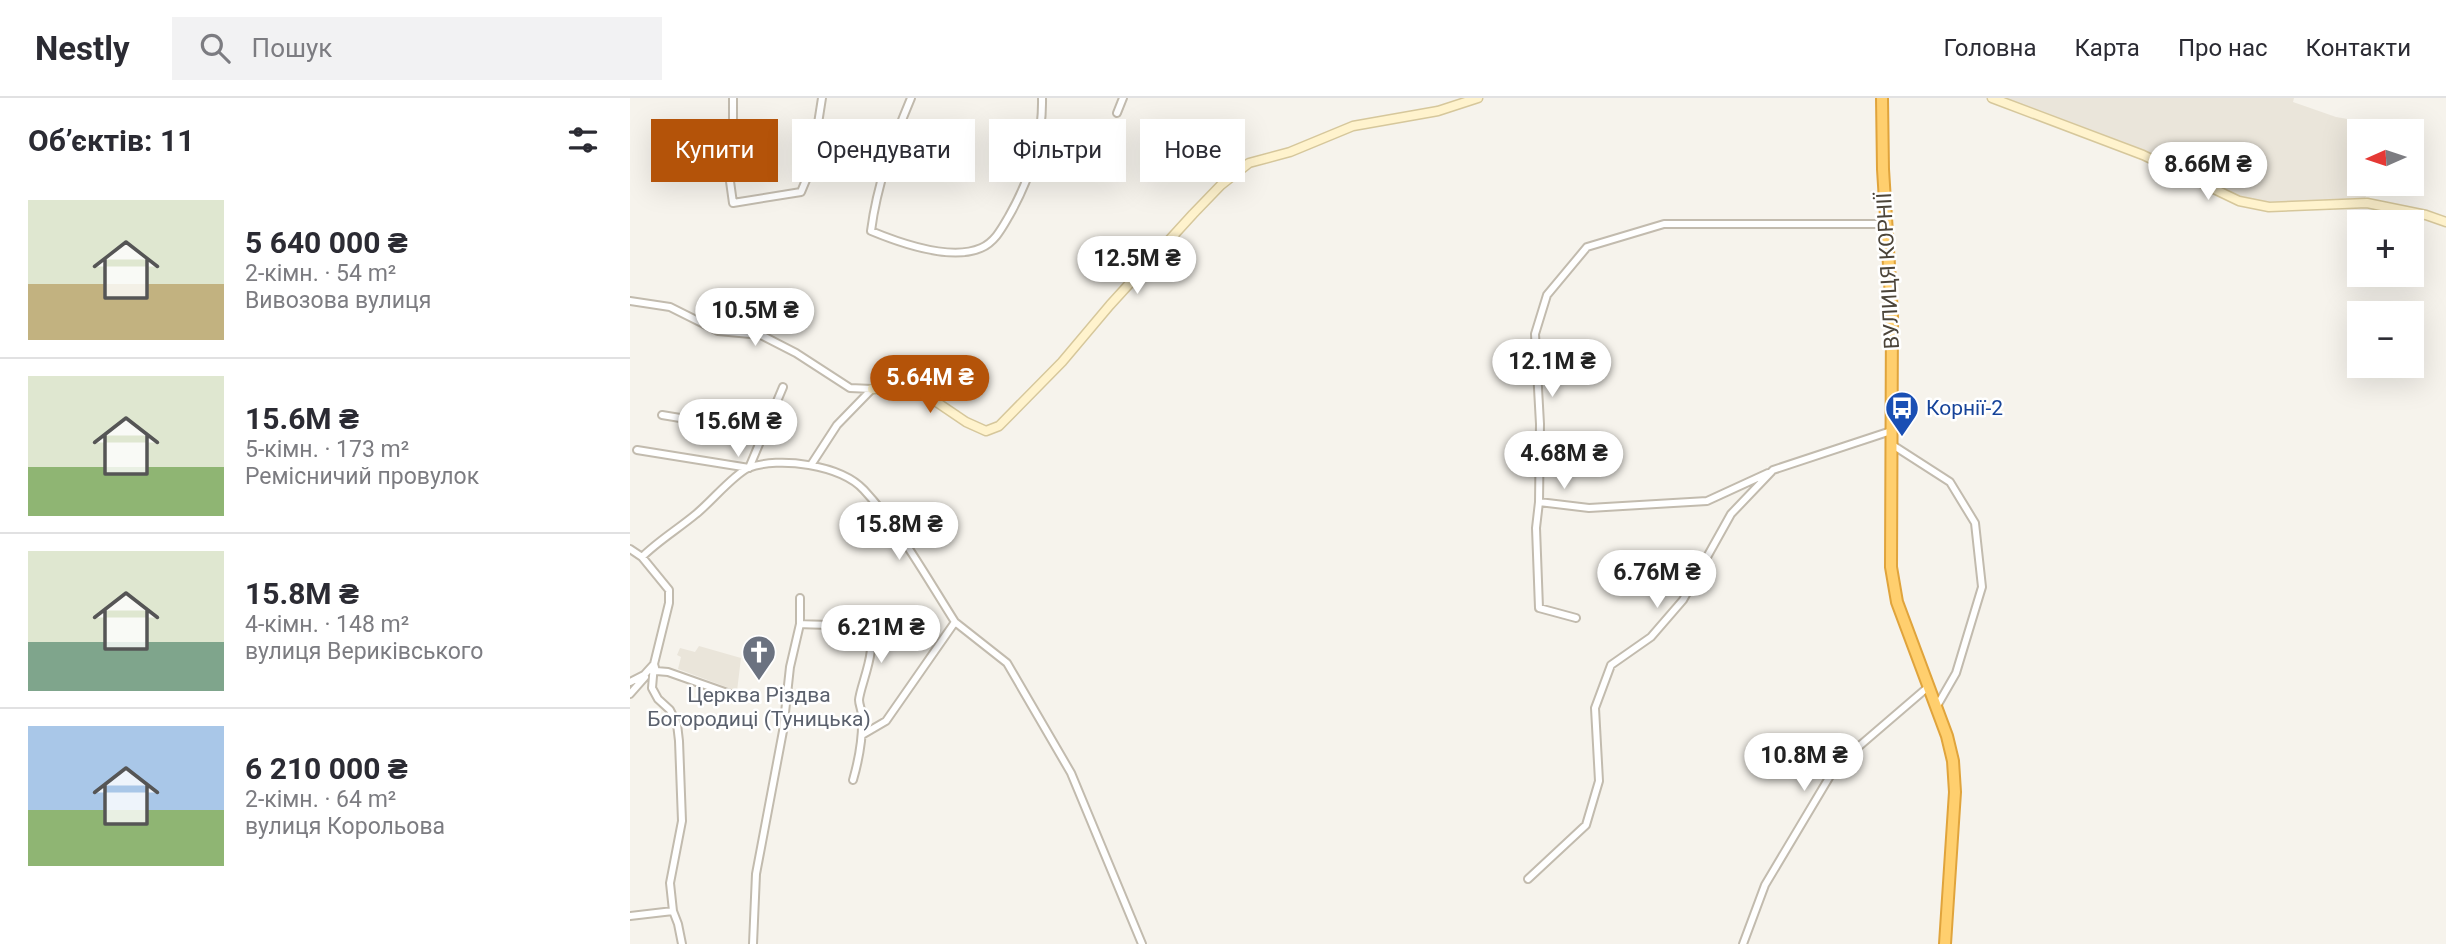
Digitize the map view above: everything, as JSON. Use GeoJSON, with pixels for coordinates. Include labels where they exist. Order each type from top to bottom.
{"type":"FeatureCollection","features":[{"type":"Feature","properties":{"kind":"highway","name":"ВУЛИЦЯ КОРНІЇ"},"geometry":{"type":"LineString","coordinates":[[1882,98],[1892,314],[1891,567],[1897,602],[1947,736],[1953,761],[1955,792],[1945,944]]}},
{"type":"Feature","properties":{"kind":"street"},"geometry":{"type":"LineString","coordinates":[[733,98],[733,137],[728,167],[733,203],[801,192],[811,169],[822,98]]}},
{"type":"Feature","properties":{"kind":"street"},"geometry":{"type":"LineString","coordinates":[[911,98],[892,143],[874,209],[872,231],[910,245],[945,252],[971,251],[983,247],[993,240],[1002,228],[1032,170],[1041,132],[1042,98]]}},
{"type":"Feature","properties":{"kind":"street"},"geometry":{"type":"LineString","coordinates":[[1117,113],[1123,98]]}},
{"type":"Feature","properties":{"kind":"street"},"geometry":{"type":"LineString","coordinates":[[630,301],[670,307],[718,331],[761,335],[796,353],[849,388],[908,388],[986,431],[999,426],[1062,362],[1202,204],[1249,163],[1290,152],[1353,126],[1438,111],[1478,98]]}},
{"type":"Feature","properties":{"kind":"street"},"geometry":{"type":"LineString","coordinates":[[1992,98],[2143,155],[2239,201],[2269,207],[2367,203],[2446,222]]}},
{"type":"Feature","properties":{"kind":"street"},"geometry":{"type":"LineString","coordinates":[[1576,618],[1539,608],[1536,528],[1540,424],[1535,334],[1546,295],[1587,247],[1664,224],[1886,224]]}},
{"type":"Feature","properties":{"kind":"street"},"geometry":{"type":"LineString","coordinates":[[749,468],[783,387]]}},
{"type":"Feature","properties":{"kind":"street"},"geometry":{"type":"LineString","coordinates":[[811,465],[837,425],[872,389]]}},
{"type":"Feature","properties":{"kind":"street"},"geometry":{"type":"LineString","coordinates":[[662,415],[765,432]]}},
{"type":"Feature","properties":{"kind":"street"},"geometry":{"type":"LineString","coordinates":[[1539,502],[1589,508],[1707,501],[1773,471],[1891,431]]}},
{"type":"Feature","properties":{"kind":"street"},"geometry":{"type":"LineString","coordinates":[[1891,444],[1950,482],[1975,523],[1982,587],[1956,673],[1936,708]]}},
{"type":"Feature","properties":{"kind":"street"},"geometry":{"type":"LineString","coordinates":[[637,450],[749,468]]}},
{"type":"Feature","properties":{"kind":"street"},"geometry":{"type":"LineString","coordinates":[[642,557],[697,513],[740,472],[749,468],[778,464],[811,465],[863,488],[955,622],[1007,663],[1071,773],[1142,944]]}},
{"type":"Feature","properties":{"kind":"street"},"geometry":{"type":"LineString","coordinates":[[1528,879],[1586,825],[1599,781],[1595,708],[1611,665],[1651,637],[1683,600],[1731,514],[1773,471]]}},
{"type":"Feature","properties":{"kind":"street"},"geometry":{"type":"LineString","coordinates":[[630,549],[642,557],[669,590],[667,613],[654,664],[652,688],[658,699],[670,710],[677,724],[679,741],[682,821],[670,883],[673,911],[682,944]]}},
{"type":"Feature","properties":{"kind":"street"},"geometry":{"type":"LineString","coordinates":[[753,944],[753,914],[760,845],[783,731],[790,667],[800,624],[800,598]]}},
{"type":"Feature","properties":{"kind":"street"},"geometry":{"type":"LineString","coordinates":[[862,735],[886,721],[955,622]]}},
{"type":"Feature","properties":{"kind":"street"},"geometry":{"type":"LineString","coordinates":[[800,624],[848,628],[865,632],[869,638],[870,653],[859,700],[862,735],[853,780]]}},
{"type":"Feature","properties":{"kind":"street"},"geometry":{"type":"LineString","coordinates":[[630,682],[644,675],[654,664]]}},
{"type":"Feature","properties":{"kind":"street"},"geometry":{"type":"LineString","coordinates":[[630,694],[654,664]]}},
{"type":"Feature","properties":{"kind":"street"},"geometry":{"type":"LineString","coordinates":[[654,664],[656,671],[668,672],[736,695]]}},
{"type":"Feature","properties":{"kind":"street"},"geometry":{"type":"LineString","coordinates":[[1743,944],[1765,885],[1836,766],[1928,687]]}},
{"type":"Feature","properties":{"kind":"street"},"geometry":{"type":"LineString","coordinates":[[630,916],[673,911]]}},
{"type":"Feature","properties":{"kind":"shaded area"},"geometry":{"type":"Polygon","coordinates":[[[2004,98],[2294,98],[2293,102],[2348,119],[2347,196],[2366,196],[2362,204],[2272,205],[2246,200],[2144,153],[2004,98]]]}},
{"type":"Feature","properties":{"kind":"shaded area"},"geometry":{"type":"Polygon","coordinates":[[[699,646],[741,658],[737,691],[678,669],[681,657],[677,655],[680,648],[695,652],[699,646]]]}},
{"type":"Feature","properties":{"kind":"place","name":"Корнії-2"},"geometry":{"type":"Point","coordinates":[1902,438]}},
{"type":"Feature","properties":{"kind":"place","name":"Церква Різдва Богородиці (Туницька)"},"geometry":{"type":"Point","coordinates":[759,682]}}]}
